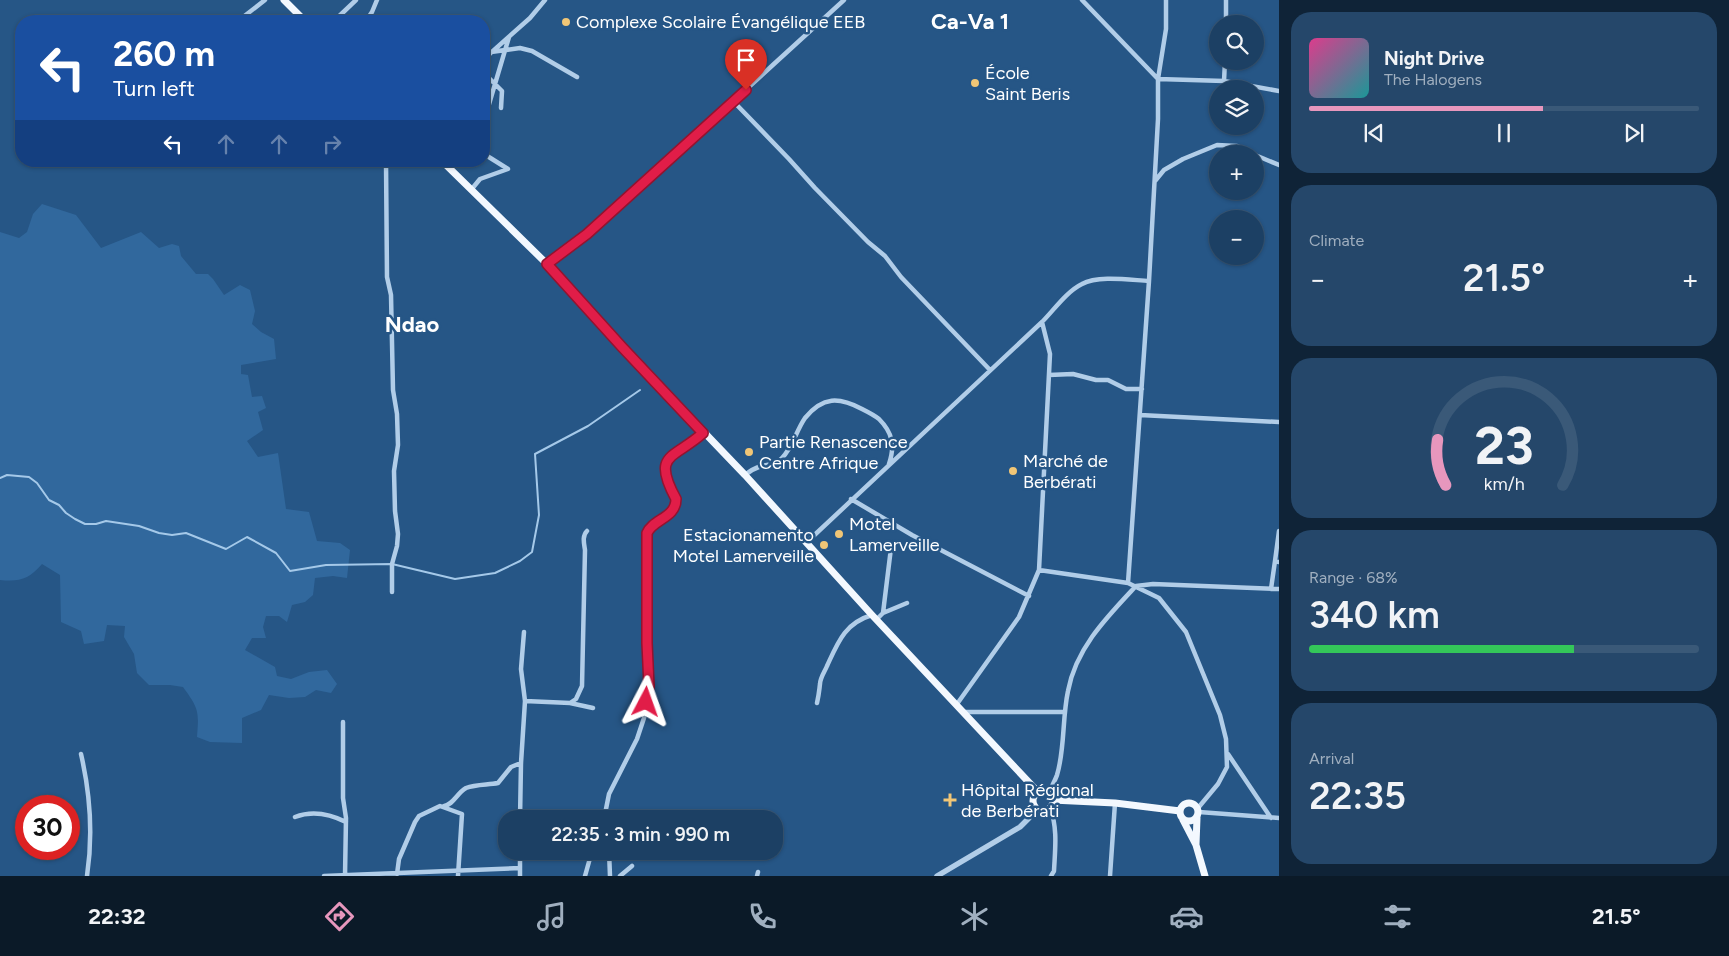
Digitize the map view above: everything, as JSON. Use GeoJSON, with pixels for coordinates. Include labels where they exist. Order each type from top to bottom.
{"type":"FeatureCollection","features":[{"type":"Feature","properties":{"kind":"main road"},"geometry":{"type":"LineString","coordinates":[[284,0],[299,15]]}},
{"type":"Feature","properties":{"kind":"main road"},"geometry":{"type":"LineString","coordinates":[[448,167],[547,264],[622,347],[745,475],[874,617],[1038,792]]}},
{"type":"Feature","properties":{"kind":"main road"},"geometry":{"type":"LineString","coordinates":[[1051,796],[1050,808],[1041,810],[1036,808],[1033,800],[1038,792],[1045,791],[1051,796],[1180,811]]}},
{"type":"Feature","properties":{"kind":"main road"},"geometry":{"type":"LineString","coordinates":[[1196,844],[1198,813],[1192,803],[1189,803],[1183,805],[1180,811],[1196,844],[1205,876]]}},
{"type":"Feature","properties":{"kind":"main road"},"geometry":{"type":"LineString","coordinates":[[1183,820],[1189,822],[1198,813]]}},
{"type":"Feature","properties":{"kind":"street"},"geometry":{"type":"LineString","coordinates":[[246,15],[265,0]]}},
{"type":"Feature","properties":{"kind":"street"},"geometry":{"type":"LineString","coordinates":[[340,15],[356,0]]}},
{"type":"Feature","properties":{"kind":"street"},"geometry":{"type":"LineString","coordinates":[[370,15],[377,0]]}},
{"type":"Feature","properties":{"kind":"street"},"geometry":{"type":"LineString","coordinates":[[491,52],[530,18],[546,0]]}},
{"type":"Feature","properties":{"kind":"street"},"geometry":{"type":"LineString","coordinates":[[547,264],[587,234],[844,0]]}},
{"type":"Feature","properties":{"kind":"street"},"geometry":{"type":"LineString","coordinates":[[1082,0],[1158,79],[1209,81]]}},
{"type":"Feature","properties":{"kind":"street"},"geometry":{"type":"LineString","coordinates":[[1128,583],[1149,281],[1158,79],[1166,28],[1166,0]]}},
{"type":"Feature","properties":{"kind":"street"},"geometry":{"type":"LineString","coordinates":[[1226,0],[1226,15]]}},
{"type":"Feature","properties":{"kind":"street"},"geometry":{"type":"LineString","coordinates":[[490,103],[509,37]]}},
{"type":"Feature","properties":{"kind":"street"},"geometry":{"type":"LineString","coordinates":[[491,52],[520,48],[532,51],[577,77]]}},
{"type":"Feature","properties":{"kind":"street"},"geometry":{"type":"LineString","coordinates":[[490,78],[502,91],[501,108]]}},
{"type":"Feature","properties":{"kind":"street"},"geometry":{"type":"LineString","coordinates":[[1264,89],[1279,91]]}},
{"type":"Feature","properties":{"kind":"street"},"geometry":{"type":"LineString","coordinates":[[733,101],[815,188],[868,242],[885,256],[902,277],[990,370]]}},
{"type":"Feature","properties":{"kind":"street"},"geometry":{"type":"LineString","coordinates":[[1154,182],[1164,170],[1183,159],[1209,148]]}},
{"type":"Feature","properties":{"kind":"street"},"geometry":{"type":"LineString","coordinates":[[471,190],[480,179],[508,169],[490,158]]}},
{"type":"Feature","properties":{"kind":"street"},"geometry":{"type":"LineString","coordinates":[[1264,158],[1279,165]]}},
{"type":"Feature","properties":{"kind":"street"},"geometry":{"type":"LineString","coordinates":[[386,167],[387,277],[391,295],[393,390],[397,414],[398,445],[394,470],[398,534],[392,564],[392,592]]}},
{"type":"Feature","properties":{"kind":"street"},"geometry":{"type":"LineString","coordinates":[[807,542],[1042,322],[1070,292],[1082,284],[1094,280],[1149,281]]}},
{"type":"Feature","properties":{"kind":"street"},"geometry":{"type":"LineString","coordinates":[[956,704],[1019,617],[1039,570],[1050,354],[1042,322]]}},
{"type":"Feature","properties":{"kind":"street"},"geometry":{"type":"LineString","coordinates":[[1049,375],[1073,374],[1096,380],[1108,380],[1126,389],[1142,389]]}},
{"type":"Feature","properties":{"kind":"street"},"geometry":{"type":"LineString","coordinates":[[745,475],[754,469],[778,462],[789,450],[805,419],[816,407],[832,400],[849,402],[875,416],[889,431],[893,440],[892,454],[888,467]]}},
{"type":"Feature","properties":{"kind":"street"},"geometry":{"type":"LineString","coordinates":[[1140,415],[1279,422]]}},
{"type":"Feature","properties":{"kind":"street"},"geometry":{"type":"LineString","coordinates":[[606,810],[609,794],[638,739],[644,718],[649,686],[647,533],[650,527],[670,513],[676,503],[676,499],[664,476],[667,461],[703,433]]}},
{"type":"Feature","properties":{"kind":"street"},"geometry":{"type":"LineString","coordinates":[[851,499],[912,535],[1029,596]]}},
{"type":"Feature","properties":{"kind":"street"},"geometry":{"type":"LineString","coordinates":[[570,702],[576,699],[582,686],[584,539],[588,531]]}},
{"type":"Feature","properties":{"kind":"street"},"geometry":{"type":"LineString","coordinates":[[1271,589],[1277,561],[1279,531]]}},
{"type":"Feature","properties":{"kind":"street"},"geometry":{"type":"LineString","coordinates":[[883,612],[891,548]]}},
{"type":"Feature","properties":{"kind":"street"},"geometry":{"type":"LineString","coordinates":[[1039,570],[1128,583],[1136,586],[1159,598],[1186,632],[1220,715],[1228,754],[1224,776],[1198,813]]}},
{"type":"Feature","properties":{"kind":"street"},"geometry":{"type":"LineString","coordinates":[[1051,796],[1060,763],[1067,692],[1071,675],[1092,636],[1136,586],[1153,584],[1279,589]]}},
{"type":"Feature","properties":{"kind":"street"},"geometry":{"type":"LineString","coordinates":[[817,703],[821,691],[820,682],[838,641],[846,630],[859,619],[874,617],[907,603]]}},
{"type":"Feature","properties":{"kind":"street"},"geometry":{"type":"LineString","coordinates":[[520,810],[525,701],[521,668],[524,632]]}},
{"type":"Feature","properties":{"kind":"street"},"geometry":{"type":"LineString","coordinates":[[525,701],[570,702],[593,708]]}},
{"type":"Feature","properties":{"kind":"street"},"geometry":{"type":"LineString","coordinates":[[964,712],[1065,712]]}},
{"type":"Feature","properties":{"kind":"street"},"geometry":{"type":"LineString","coordinates":[[343,722],[343,798],[346,822],[345,876]]}},
{"type":"Feature","properties":{"kind":"street"},"geometry":{"type":"LineString","coordinates":[[81,754],[85,772],[90,832],[88,876]]}},
{"type":"Feature","properties":{"kind":"street"},"geometry":{"type":"LineString","coordinates":[[1228,754],[1270,818]]}},
{"type":"Feature","properties":{"kind":"street"},"geometry":{"type":"LineString","coordinates":[[400,874],[399,859],[419,816],[440,806],[448,805],[460,792],[467,788],[498,783],[511,767],[521,763]]}},
{"type":"Feature","properties":{"kind":"street"},"geometry":{"type":"LineString","coordinates":[[1110,876],[1115,803]]}},
{"type":"Feature","properties":{"kind":"street"},"geometry":{"type":"LineString","coordinates":[[440,806],[462,814],[458,873]]}},
{"type":"Feature","properties":{"kind":"street"},"geometry":{"type":"LineString","coordinates":[[937,876],[1020,826],[1036,808]]}},
{"type":"Feature","properties":{"kind":"street"},"geometry":{"type":"LineString","coordinates":[[1050,808],[1054,819],[1055,834],[1054,871],[1051,876]]}},
{"type":"Feature","properties":{"kind":"street"},"geometry":{"type":"LineString","coordinates":[[1198,813],[1279,818]]}},
{"type":"Feature","properties":{"kind":"street"},"geometry":{"type":"LineString","coordinates":[[295,817],[302,814],[321,814],[334,816],[346,822]]}},
{"type":"Feature","properties":{"kind":"street"},"geometry":{"type":"LineString","coordinates":[[520,860],[520,876]]}},
{"type":"Feature","properties":{"kind":"street"},"geometry":{"type":"LineString","coordinates":[[585,876],[589,860]]}},
{"type":"Feature","properties":{"kind":"street"},"geometry":{"type":"LineString","coordinates":[[609,860],[610,876]]}},
{"type":"Feature","properties":{"kind":"street"},"geometry":{"type":"LineString","coordinates":[[620,876],[632,866]]}},
{"type":"Feature","properties":{"kind":"street"},"geometry":{"type":"LineString","coordinates":[[324,876],[458,873],[520,868]]}},
{"type":"Feature","properties":{"kind":"shaded area"},"geometry":{"type":"Polygon","coordinates":[[[42,204],[76,215],[101,248],[141,232],[159,248],[172,244],[179,246],[181,256],[196,274],[208,274],[224,295],[240,285],[250,290],[255,311],[252,324],[261,332],[274,339],[276,359],[241,365],[241,374],[248,375],[252,397],[262,396],[266,408],[258,412],[263,430],[247,441],[258,457],[278,453],[286,509],[309,512],[317,541],[340,543],[350,550],[347,578],[333,576],[315,578],[313,595],[305,602],[292,605],[287,622],[279,616],[266,616],[263,627],[266,638],[252,638],[245,650],[275,667],[277,676],[291,679],[309,672],[327,670],[337,684],[331,693],[316,690],[305,697],[289,698],[269,695],[261,710],[242,718],[242,743],[210,742],[197,737],[198,716],[192,700],[183,687],[149,685],[137,673],[134,654],[124,637],[125,626],[107,625],[104,641],[84,644],[81,631],[61,622],[60,575],[42,564],[33,573],[19,580],[0,580],[0,232],[19,238],[27,232],[33,214],[42,204]]]}},
{"type":"Feature","properties":{"kind":"waterway"},"geometry":{"type":"LineString","coordinates":[[0,478],[7,475],[29,477],[37,483],[49,500],[85,524],[96,524],[106,521],[139,526],[172,535],[186,533],[226,549],[247,537],[276,553],[290,571],[326,565],[392,564],[455,579],[495,573],[520,561],[532,552],[539,515],[535,454],[588,426],[640,390]]}},
{"type":"Feature","properties":{"kind":"place","name":"Complexe Scolaire Évangélique EEB"},"geometry":{"type":"Point","coordinates":[566,22]}},
{"type":"Feature","properties":{"kind":"place","name":"École Saint Beris"},"geometry":{"type":"Point","coordinates":[975,83]}},
{"type":"Feature","properties":{"kind":"place","name":"Partie Renascence Centre Afrique"},"geometry":{"type":"Point","coordinates":[749,452]}},
{"type":"Feature","properties":{"kind":"place","name":"Marché de Berbérati"},"geometry":{"type":"Point","coordinates":[1013,471]}},
{"type":"Feature","properties":{"kind":"place","name":"Motel Lamerveille"},"geometry":{"type":"Point","coordinates":[839,534]}},
{"type":"Feature","properties":{"kind":"place","name":"Estacionamento Motel Lamerveille"},"geometry":{"type":"Point","coordinates":[824,545]}},
{"type":"Feature","properties":{"kind":"place","name":"Hôpital Régional de Berbérati"},"geometry":{"type":"Point","coordinates":[950,800]}},
{"type":"Feature","properties":{"kind":"district","name":"Ca-Va 1"},"geometry":{"type":"Point","coordinates":[970,21]}},
{"type":"Feature","properties":{"kind":"district","name":"Ndao"},"geometry":{"type":"Point","coordinates":[412,324]}},
{"type":"Feature","properties":{"kind":"route"},"geometry":{"type":"LineString","coordinates":[[646,702],[649,686],[647,533],[650,527],[670,513],[676,503],[676,499],[664,476],[667,461],[670,456],[689,445],[703,433],[547,264],[587,234],[746,90]]}}]}
